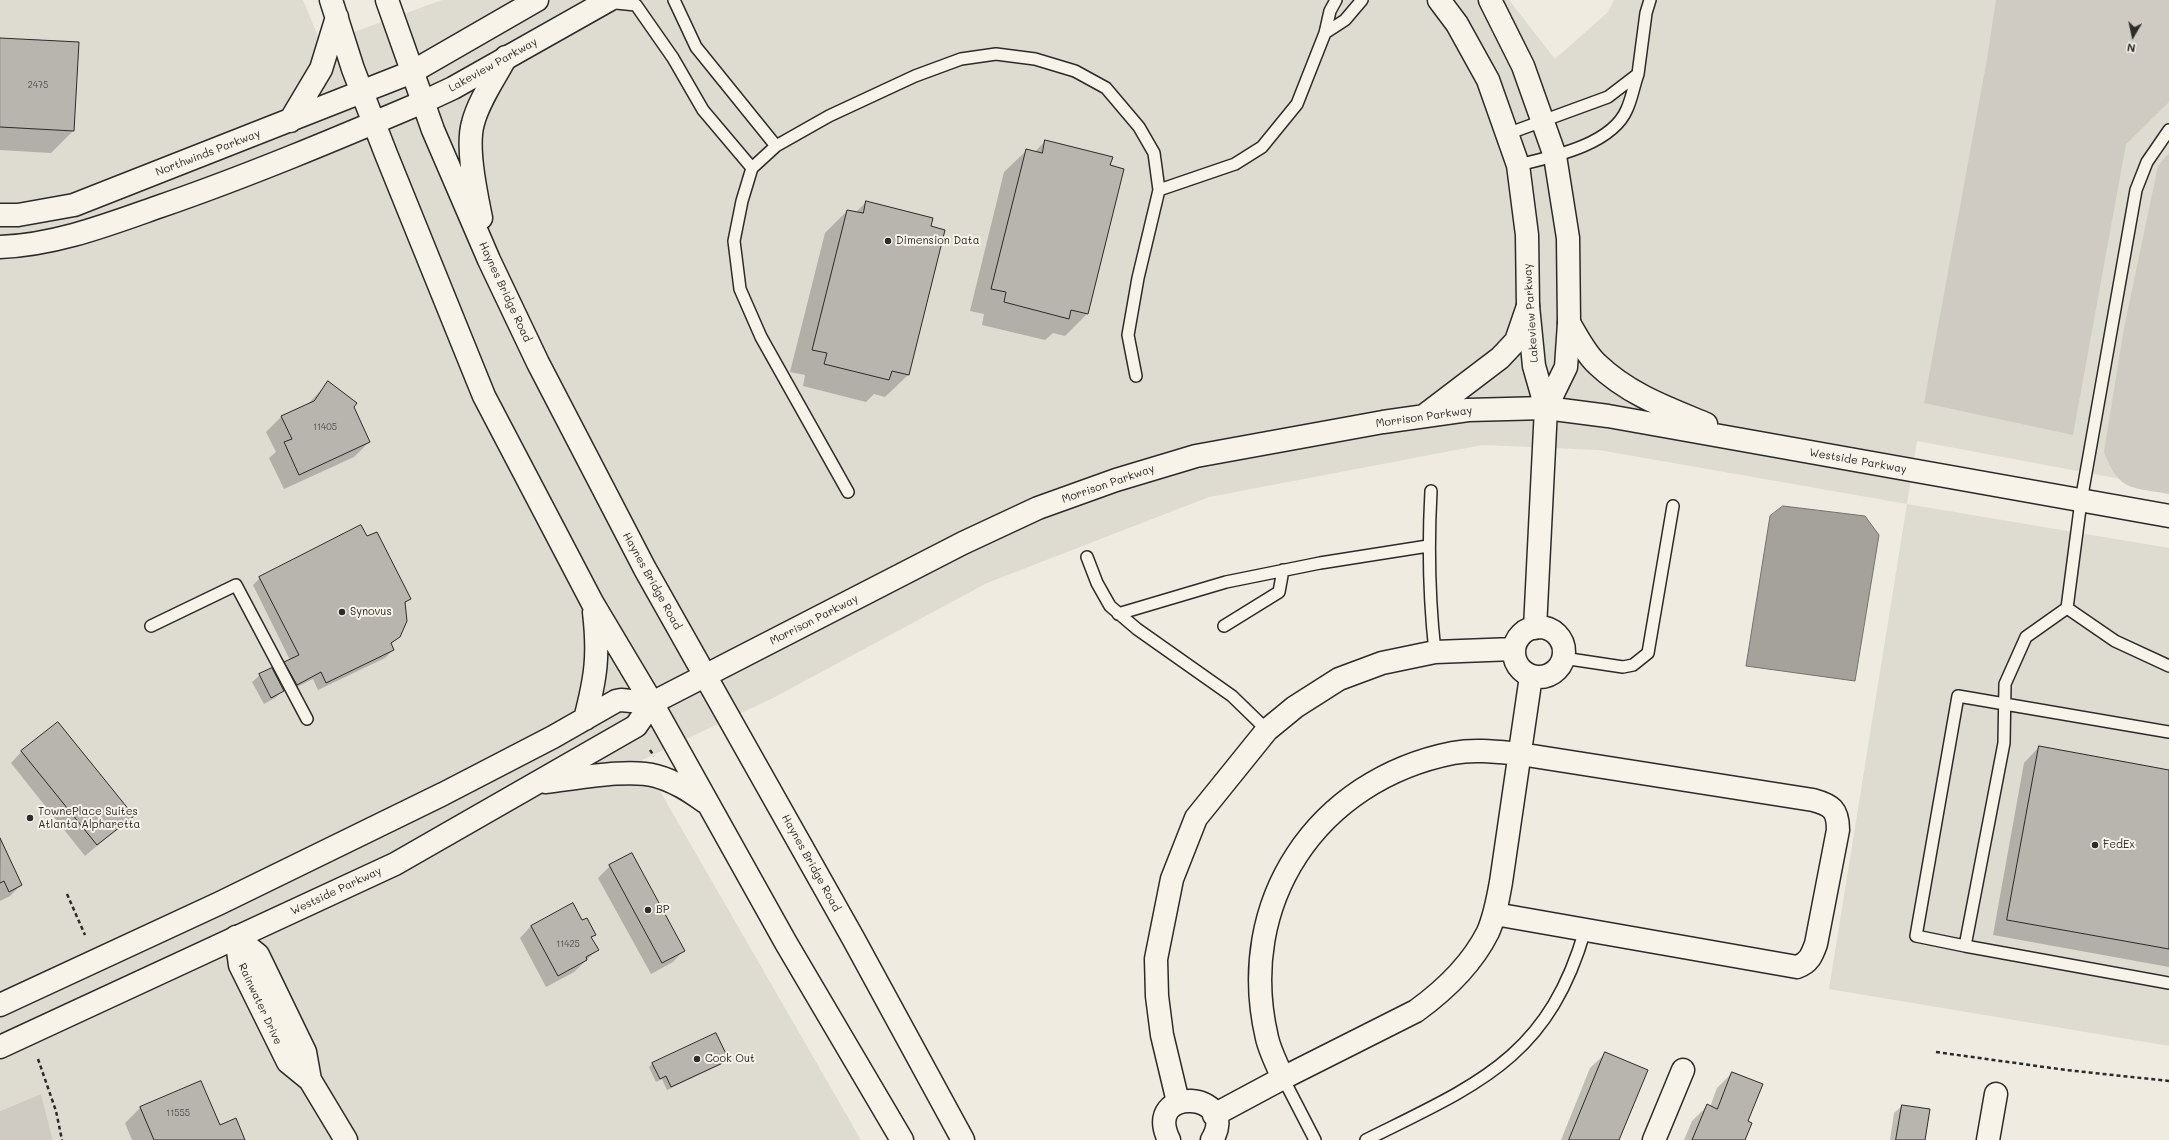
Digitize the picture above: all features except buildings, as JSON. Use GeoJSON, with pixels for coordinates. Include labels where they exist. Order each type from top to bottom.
{"type":"FeatureCollection","features":[{"type":"Feature","properties":{"kind":"main road","name":"Haynes Bridge Road"},"geometry":{"type":"LineString","coordinates":[[387,0],[433,130],[489,260],[538,363],[641,562],[853,938],[963,1140]]}},
{"type":"Feature","properties":{"kind":"main road"},"geometry":{"type":"LineString","coordinates":[[412,72],[537,0]]}},
{"type":"Feature","properties":{"kind":"main road","name":"Lakeview Parkway"},"geometry":{"type":"LineString","coordinates":[[1439,0],[1457,24],[1488,80],[1518,165],[1527,235],[1528,306],[1534,366],[1546,408]]}},
{"type":"Feature","properties":{"kind":"main road"},"geometry":{"type":"LineString","coordinates":[[1490,0],[1523,66],[1555,156],[1568,238],[1569,323],[1566,367],[1546,408],[1536,628]]}},
{"type":"Feature","properties":{"kind":"main road","name":"Lakeview Parkway"},"geometry":{"type":"LineString","coordinates":[[374,123],[453,88],[608,1]]}},
{"type":"Feature","properties":{"kind":"main road"},"geometry":{"type":"LineString","coordinates":[[334,8],[362,92],[484,396],[593,604],[652,703],[786,943],[902,1140]]}},
{"type":"Feature","properties":{"kind":"main road"},"geometry":{"type":"LineString","coordinates":[[290,121],[321,69],[330,44],[334,8]]}},
{"type":"Feature","properties":{"kind":"main road"},"geometry":{"type":"LineString","coordinates":[[489,260],[472,161],[472,124],[476,113],[506,58]]}},
{"type":"Feature","properties":{"kind":"main road","name":"Northwinds Parkway"},"geometry":{"type":"LineString","coordinates":[[0,215],[18,215],[74,205],[412,72]]}},
{"type":"Feature","properties":{"kind":"main road"},"geometry":{"type":"LineString","coordinates":[[0,247],[21,246],[83,233],[228,182],[374,123]]}},
{"type":"Feature","properties":{"kind":"main road"},"geometry":{"type":"LineString","coordinates":[[1424,416],[1500,358],[1516,341],[1528,306]]}},
{"type":"Feature","properties":{"kind":"main road"},"geometry":{"type":"LineString","coordinates":[[1569,323],[1595,363],[1640,397],[1746,441]]}},
{"type":"Feature","properties":{"kind":"main road","name":"Westside Parkway"},"geometry":{"type":"LineString","coordinates":[[1546,408],[1608,416],[2169,516]]}},
{"type":"Feature","properties":{"kind":"main road","name":"Morrison Parkway"},"geometry":{"type":"LineString","coordinates":[[706,676],[963,543],[1038,508],[1116,480],[1196,456],[1424,416],[1468,410],[1546,408]]}},
{"type":"Feature","properties":{"kind":"main road"},"geometry":{"type":"LineString","coordinates":[[585,719],[595,679],[598,642],[593,604]]}},
{"type":"Feature","properties":{"kind":"main road"},"geometry":{"type":"LineString","coordinates":[[1536,628],[1551,631],[1557,636],[1562,642],[1563,658],[1560,665],[1551,673],[1539,677],[1531,676],[1518,665],[1514,649],[1521,634],[1536,628]]}},
{"type":"Feature","properties":{"kind":"main road"},"geometry":{"type":"LineString","coordinates":[[1178,1102],[1164,1042],[1157,996],[1156,959],[1172,879],[1196,818],[1267,730],[1295,707],[1339,679],[1382,663],[1435,652],[1514,649]]}},
{"type":"Feature","properties":{"kind":"main road","name":"Westside Parkway"},"geometry":{"type":"LineString","coordinates":[[0,1047],[394,864],[636,726],[652,703],[706,676]]}},
{"type":"Feature","properties":{"kind":"main road"},"geometry":{"type":"LineString","coordinates":[[1214,1115],[1283,1078],[1416,1011],[1435,998],[1473,957],[1488,932],[1495,914],[1531,676]]}},
{"type":"Feature","properties":{"kind":"main road"},"geometry":{"type":"LineString","coordinates":[[0,1005],[220,903],[497,766],[621,700],[652,703]]}},
{"type":"Feature","properties":{"kind":"main road"},"geometry":{"type":"LineString","coordinates":[[1283,1078],[1267,1039],[1262,1009],[1260,978],[1261,949],[1266,922],[1278,889],[1295,857],[1317,829],[1343,804],[1370,784],[1398,769],[1454,753],[1486,751],[1520,754],[1813,800],[1827,804],[1834,810],[1838,819],[1838,830],[1816,944],[1812,957],[1804,965],[1797,967],[1495,914]]}},
{"type":"Feature","properties":{"kind":"main road"},"geometry":{"type":"LineString","coordinates":[[535,784],[628,774],[655,775],[684,787],[709,805]]}},
{"type":"Feature","properties":{"kind":"main road","name":"Rainwater Drive"},"geometry":{"type":"LineString","coordinates":[[236,937],[240,965],[288,1062],[310,1080],[346,1140]]}},
{"type":"Feature","properties":{"kind":"main road"},"geometry":{"type":"LineString","coordinates":[[1654,1140],[1683,1070]]}},
{"type":"Feature","properties":{"kind":"main road"},"geometry":{"type":"LineString","coordinates":[[1988,1140],[1996,1094]]}},
{"type":"Feature","properties":{"kind":"main road"},"geometry":{"type":"LineString","coordinates":[[1168,1140],[1164,1123],[1167,1114],[1178,1102],[1195,1100],[1209,1108],[1214,1115],[1216,1131],[1212,1140]]}},
{"type":"Feature","properties":{"kind":"lane"},"geometry":{"type":"LineString","coordinates":[[674,0],[696,47],[776,146]]}},
{"type":"Feature","properties":{"kind":"lane"},"geometry":{"type":"LineString","coordinates":[[1159,190],[1235,164],[1262,147],[1297,104],[1326,33],[1330,11],[1336,0]]}},
{"type":"Feature","properties":{"kind":"lane"},"geometry":{"type":"LineString","coordinates":[[1326,33],[1345,20],[1362,0]]}},
{"type":"Feature","properties":{"kind":"lane"},"geometry":{"type":"LineString","coordinates":[[1518,165],[1555,156],[1601,138],[1619,121],[1627,110],[1638,74],[1646,13],[1650,0]]}},
{"type":"Feature","properties":{"kind":"lane"},"geometry":{"type":"LineString","coordinates":[[608,1],[636,5],[673,58],[703,110],[752,168]]}},
{"type":"Feature","properties":{"kind":"lane"},"geometry":{"type":"LineString","coordinates":[[848,492],[761,338],[740,289],[734,241],[742,201],[752,168],[776,146],[829,116],[915,76],[961,59],[996,54],[1035,59],[1075,71],[1106,88],[1139,127],[1154,153],[1159,190],[1138,278],[1128,335],[1136,376]]}},
{"type":"Feature","properties":{"kind":"lane"},"geometry":{"type":"LineString","coordinates":[[1507,134],[1608,97],[1638,74]]}},
{"type":"Feature","properties":{"kind":"lane"},"geometry":{"type":"LineString","coordinates":[[1965,946],[2004,743],[2005,684],[2026,638],[2067,608],[2082,500],[2136,190],[2147,162],[2169,130]]}},
{"type":"Feature","properties":{"kind":"lane"},"geometry":{"type":"LineString","coordinates":[[1430,491],[1428,546],[1430,610],[1435,652]]}},
{"type":"Feature","properties":{"kind":"lane"},"geometry":{"type":"LineString","coordinates":[[1563,658],[1623,667],[1633,665],[1648,653],[1673,506]]}},
{"type":"Feature","properties":{"kind":"lane"},"geometry":{"type":"LineString","coordinates":[[1118,614],[1226,582],[1283,570],[1428,546]]}},
{"type":"Feature","properties":{"kind":"lane"},"geometry":{"type":"LineString","coordinates":[[1087,558],[1106,600],[1118,614],[1232,696],[1267,730]]}},
{"type":"Feature","properties":{"kind":"lane"},"geometry":{"type":"LineString","coordinates":[[1224,626],[1279,592],[1283,570]]}},
{"type":"Feature","properties":{"kind":"lane"},"geometry":{"type":"LineString","coordinates":[[151,626],[236,585],[307,719]]}},
{"type":"Feature","properties":{"kind":"lane"},"geometry":{"type":"LineString","coordinates":[[2067,608],[2115,641],[2169,666]]}},
{"type":"Feature","properties":{"kind":"lane"},"geometry":{"type":"LineString","coordinates":[[2169,732],[1958,696],[1916,936],[2169,983]]}},
{"type":"Feature","properties":{"kind":"lane"},"geometry":{"type":"LineString","coordinates":[[1366,1140],[1474,1084],[1519,1050],[1535,1033],[1552,1009],[1567,981],[1578,954],[1585,930]]}},
{"type":"Feature","properties":{"kind":"lane"},"geometry":{"type":"LineString","coordinates":[[1283,1078],[1315,1140]]}},
{"type":"Feature","properties":{"kind":"path"},"geometry":{"type":"LineString","coordinates":[[67,894],[85,935]]}},
{"type":"Feature","properties":{"kind":"path"},"geometry":{"type":"LineString","coordinates":[[1936,1052],[2066,1070],[2169,1082]]}},
{"type":"Feature","properties":{"kind":"path"},"geometry":{"type":"LineString","coordinates":[[38,1059],[56,1111],[62,1140]]}},
{"type":"Feature","properties":{"kind":"shaded area"},"geometry":{"type":"Polygon","coordinates":[[[0,0],[303,0],[321,44],[442,0],[1509,0],[1555,59],[1608,12],[1614,0],[2169,0],[2169,488],[1917,441],[1907,504],[1599,450],[1482,445],[1209,497],[987,583],[773,698],[642,760],[861,1140],[53,1140],[41,1094],[0,1111],[0,0]]]}},
{"type":"Feature","properties":{"kind":"shaded area"},"geometry":{"type":"Polygon","coordinates":[[[1996,0],[2169,0],[2169,102],[2126,144],[2073,435],[1924,403],[1987,59],[1996,0]]]}},
{"type":"Feature","properties":{"kind":"shaded area"},"geometry":{"type":"Polygon","coordinates":[[[2169,153],[2169,494],[2136,488],[2121,481],[2115,474],[2104,452],[2124,328],[2158,166],[2169,153]]]}},
{"type":"Feature","properties":{"kind":"shaded area"},"geometry":{"type":"Polygon","coordinates":[[[1907,504],[2169,548],[2169,1046],[1829,989],[1907,504]]]}},
{"type":"Feature","properties":{"kind":"shaded area"},"geometry":{"type":"Polygon","coordinates":[[[1783,506],[1865,516],[1879,535],[1855,681],[1746,666],[1770,516],[1783,506]]]}},
{"type":"Feature","properties":{"kind":"shaded area"},"geometry":{"type":"Polygon","coordinates":[[[41,1094],[53,1140],[0,1140],[0,1111],[41,1094]]]}},
{"type":"Feature","properties":{"kind":"place","name":"Dimension Data"},"geometry":{"type":"Point","coordinates":[888,241]}},
{"type":"Feature","properties":{"kind":"place","name":"Synovus"},"geometry":{"type":"Point","coordinates":[342,612]}},
{"type":"Feature","properties":{"kind":"place","name":"TownePlace Suites Atlanta Alpharetta"},"geometry":{"type":"Point","coordinates":[30,818]}},
{"type":"Feature","properties":{"kind":"place","name":"FedEx"},"geometry":{"type":"Point","coordinates":[2095,845]}},
{"type":"Feature","properties":{"kind":"place","name":"BP"},"geometry":{"type":"Point","coordinates":[648,910]}},
{"type":"Feature","properties":{"kind":"place","name":"Cook Out"},"geometry":{"type":"Point","coordinates":[697,1059]}}]}
